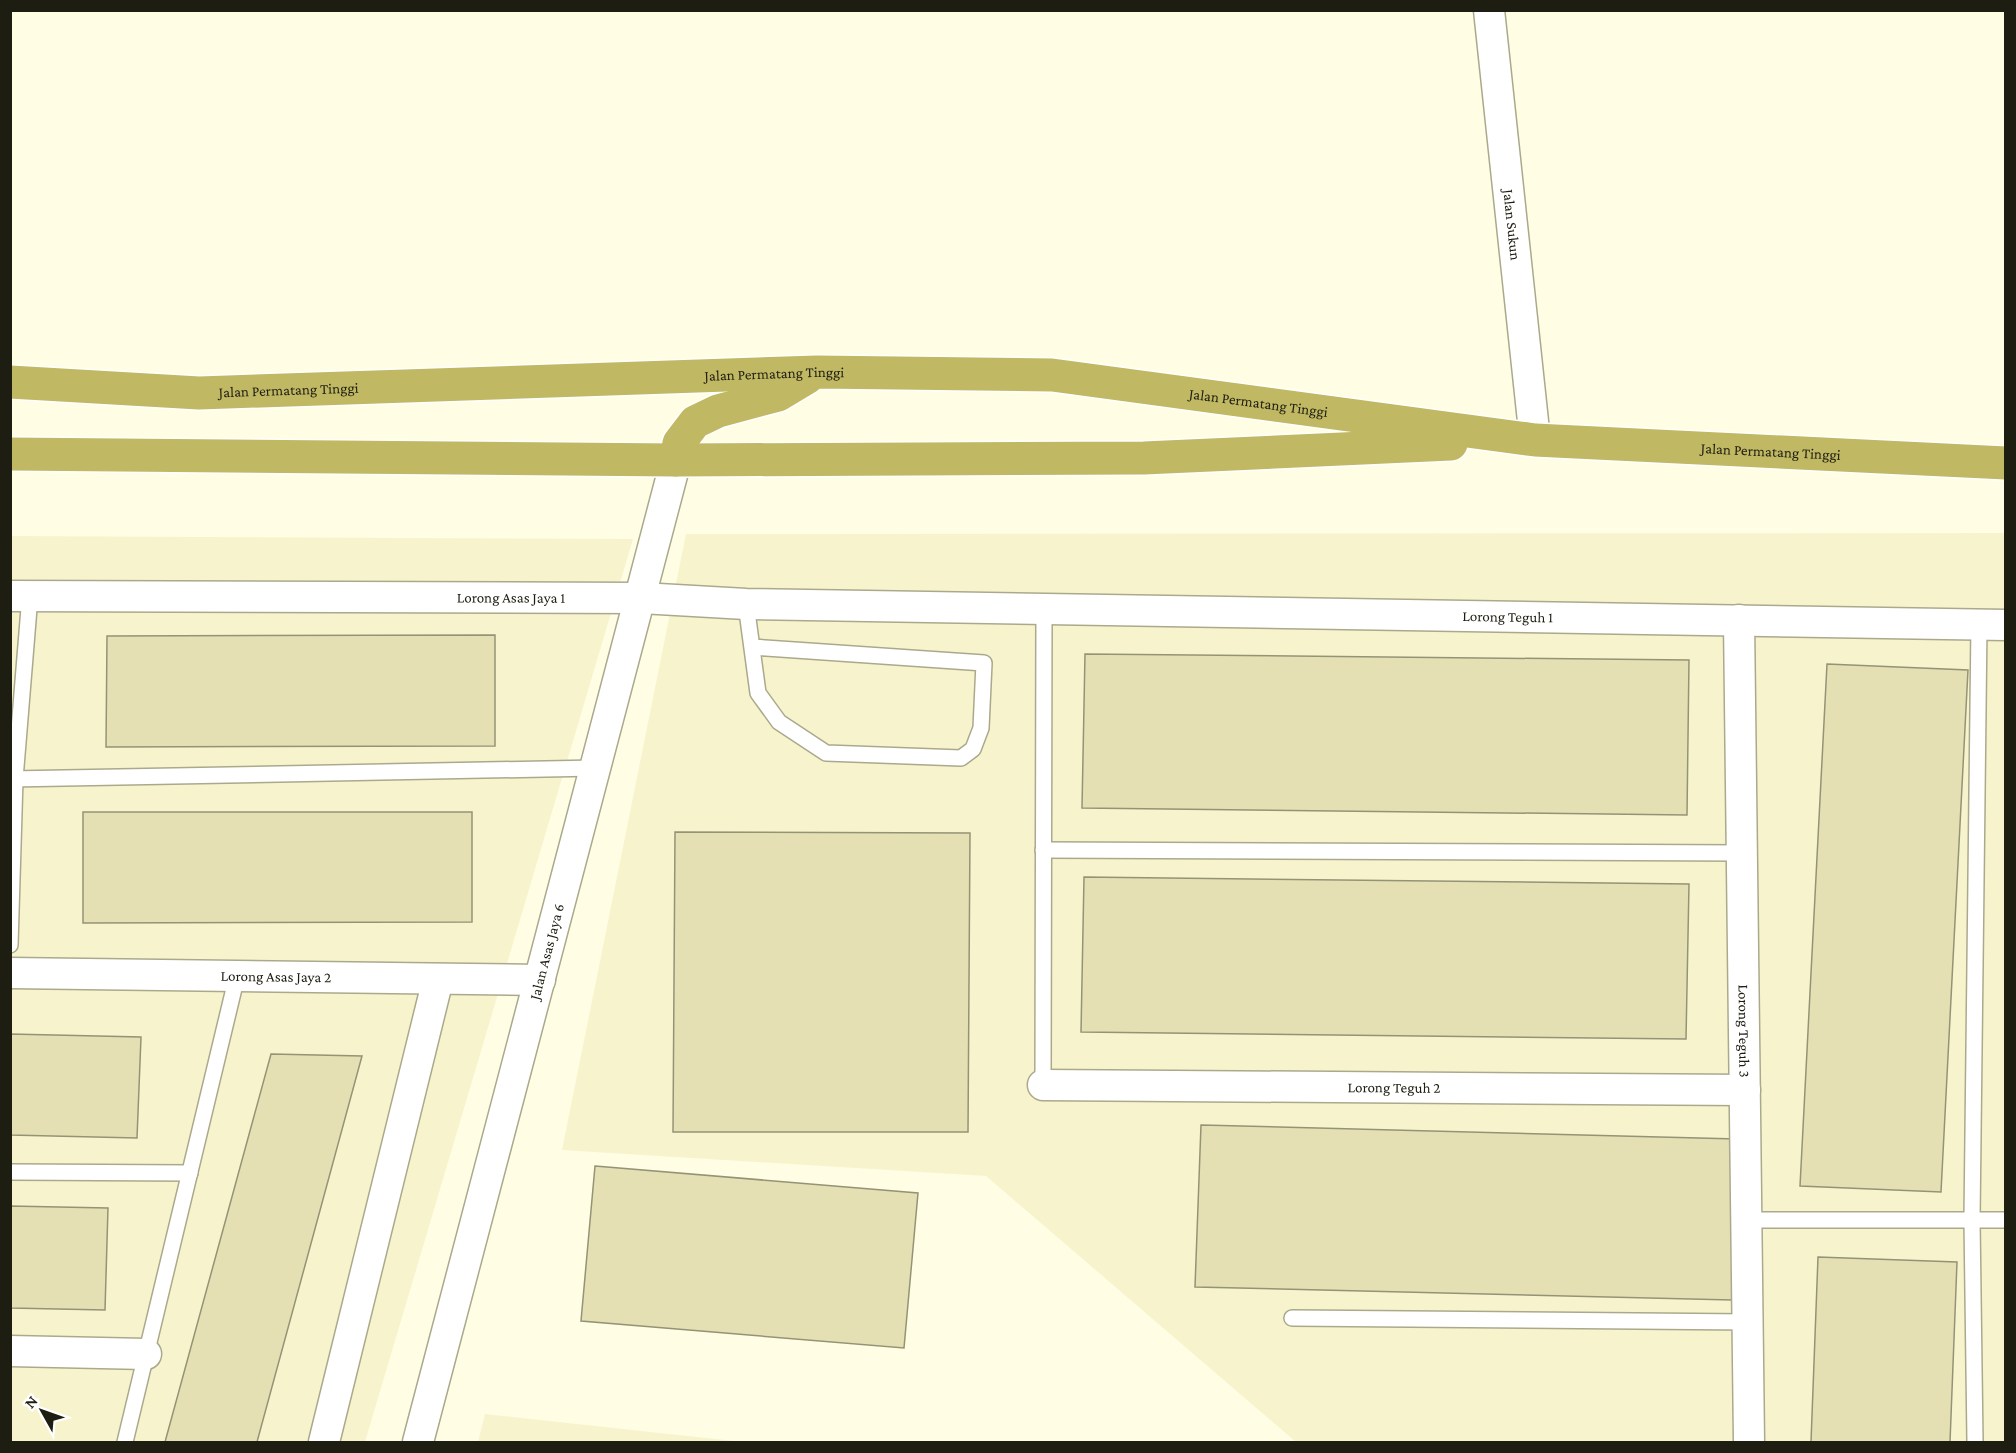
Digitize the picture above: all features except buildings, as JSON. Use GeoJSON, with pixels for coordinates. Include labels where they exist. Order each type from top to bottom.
{"type":"FeatureCollection","features":[{"type":"Feature","properties":{"kind":"highway","name":"Jalan Permatang Tinggi"},"geometry":{"type":"LineString","coordinates":[[10,382],[199,393],[817,372],[1053,375],[1535,440],[2006,463]]}},
{"type":"Feature","properties":{"kind":"highway"},"geometry":{"type":"LineString","coordinates":[[676,460],[678,443],[695,422],[718,411],[778,395],[817,372]]}},
{"type":"Feature","properties":{"kind":"highway","name":"Jalan Permatang Tinggi"},"geometry":{"type":"LineString","coordinates":[[10,454],[676,460],[1144,458],[1535,440]]}},
{"type":"Feature","properties":{"kind":"street","name":"Jalan Sukun"},"geometry":{"type":"LineString","coordinates":[[1489,10],[1535,440]]}},
{"type":"Feature","properties":{"kind":"street","name":"Jalan Asas Jaya 6"},"geometry":{"type":"LineString","coordinates":[[418,1443],[676,460]]}},
{"type":"Feature","properties":{"kind":"street","name":"Lorong Asas Jaya 1"},"geometry":{"type":"LineString","coordinates":[[20,596],[640,598],[746,604],[1011,608]]}},
{"type":"Feature","properties":{"kind":"street","name":"Lorong Teguh 1"},"geometry":{"type":"LineString","coordinates":[[1011,608],[1992,625]]}},
{"type":"Feature","properties":{"kind":"street","name":"Lorong Teguh 3"},"geometry":{"type":"LineString","coordinates":[[1739,620],[1749,1443]]}},
{"type":"Feature","properties":{"kind":"street","name":"Lorong Asas Jaya 2"},"geometry":{"type":"LineString","coordinates":[[10,973],[540,980]]}},
{"type":"Feature","properties":{"kind":"street"},"geometry":{"type":"LineString","coordinates":[[324,1443],[438,979]]}},
{"type":"Feature","properties":{"kind":"street","name":"Lorong Teguh 2"},"geometry":{"type":"LineString","coordinates":[[1042,1085],[1745,1090]]}},
{"type":"Feature","properties":{"kind":"street"},"geometry":{"type":"LineString","coordinates":[[10,1351],[146,1354]]}},
{"type":"Feature","properties":{"kind":"lane"},"geometry":{"type":"LineString","coordinates":[[10,945],[20,596]]}},
{"type":"Feature","properties":{"kind":"lane"},"geometry":{"type":"LineString","coordinates":[[746,604],[758,693],[779,722],[826,753],[961,758],[973,749],[981,728],[984,663],[752,647]]}},
{"type":"Feature","properties":{"kind":"lane"},"geometry":{"type":"LineString","coordinates":[[1042,1085],[1044,609]]}},
{"type":"Feature","properties":{"kind":"lane"},"geometry":{"type":"LineString","coordinates":[[1975,1443],[1972,1220],[1992,625]]}},
{"type":"Feature","properties":{"kind":"lane"},"geometry":{"type":"LineString","coordinates":[[13,779],[596,768]]}},
{"type":"Feature","properties":{"kind":"lane"},"geometry":{"type":"LineString","coordinates":[[1043,850],[1742,853]]}},
{"type":"Feature","properties":{"kind":"lane"},"geometry":{"type":"LineString","coordinates":[[124,1443],[237,976]]}},
{"type":"Feature","properties":{"kind":"lane"},"geometry":{"type":"LineString","coordinates":[[10,1172],[190,1173]]}},
{"type":"Feature","properties":{"kind":"lane"},"geometry":{"type":"LineString","coordinates":[[1747,1220],[2006,1220]]}},
{"type":"Feature","properties":{"kind":"lane"},"geometry":{"type":"LineString","coordinates":[[1292,1318],[1749,1322]]}},
{"type":"Feature","properties":{"kind":"shaded area"},"geometry":{"type":"Polygon","coordinates":[[[2005,533],[2005,1442],[1296,1442],[986,1176],[562,1150],[686,534],[2005,533]]]}},
{"type":"Feature","properties":{"kind":"shaded area"},"geometry":{"type":"Polygon","coordinates":[[[11,536],[633,539],[365,1442],[11,1442],[11,536]]]}},
{"type":"Feature","properties":{"kind":"shaded area"},"geometry":{"type":"Polygon","coordinates":[[[485,1414],[743,1442],[478,1442],[485,1414]]]}}]}
